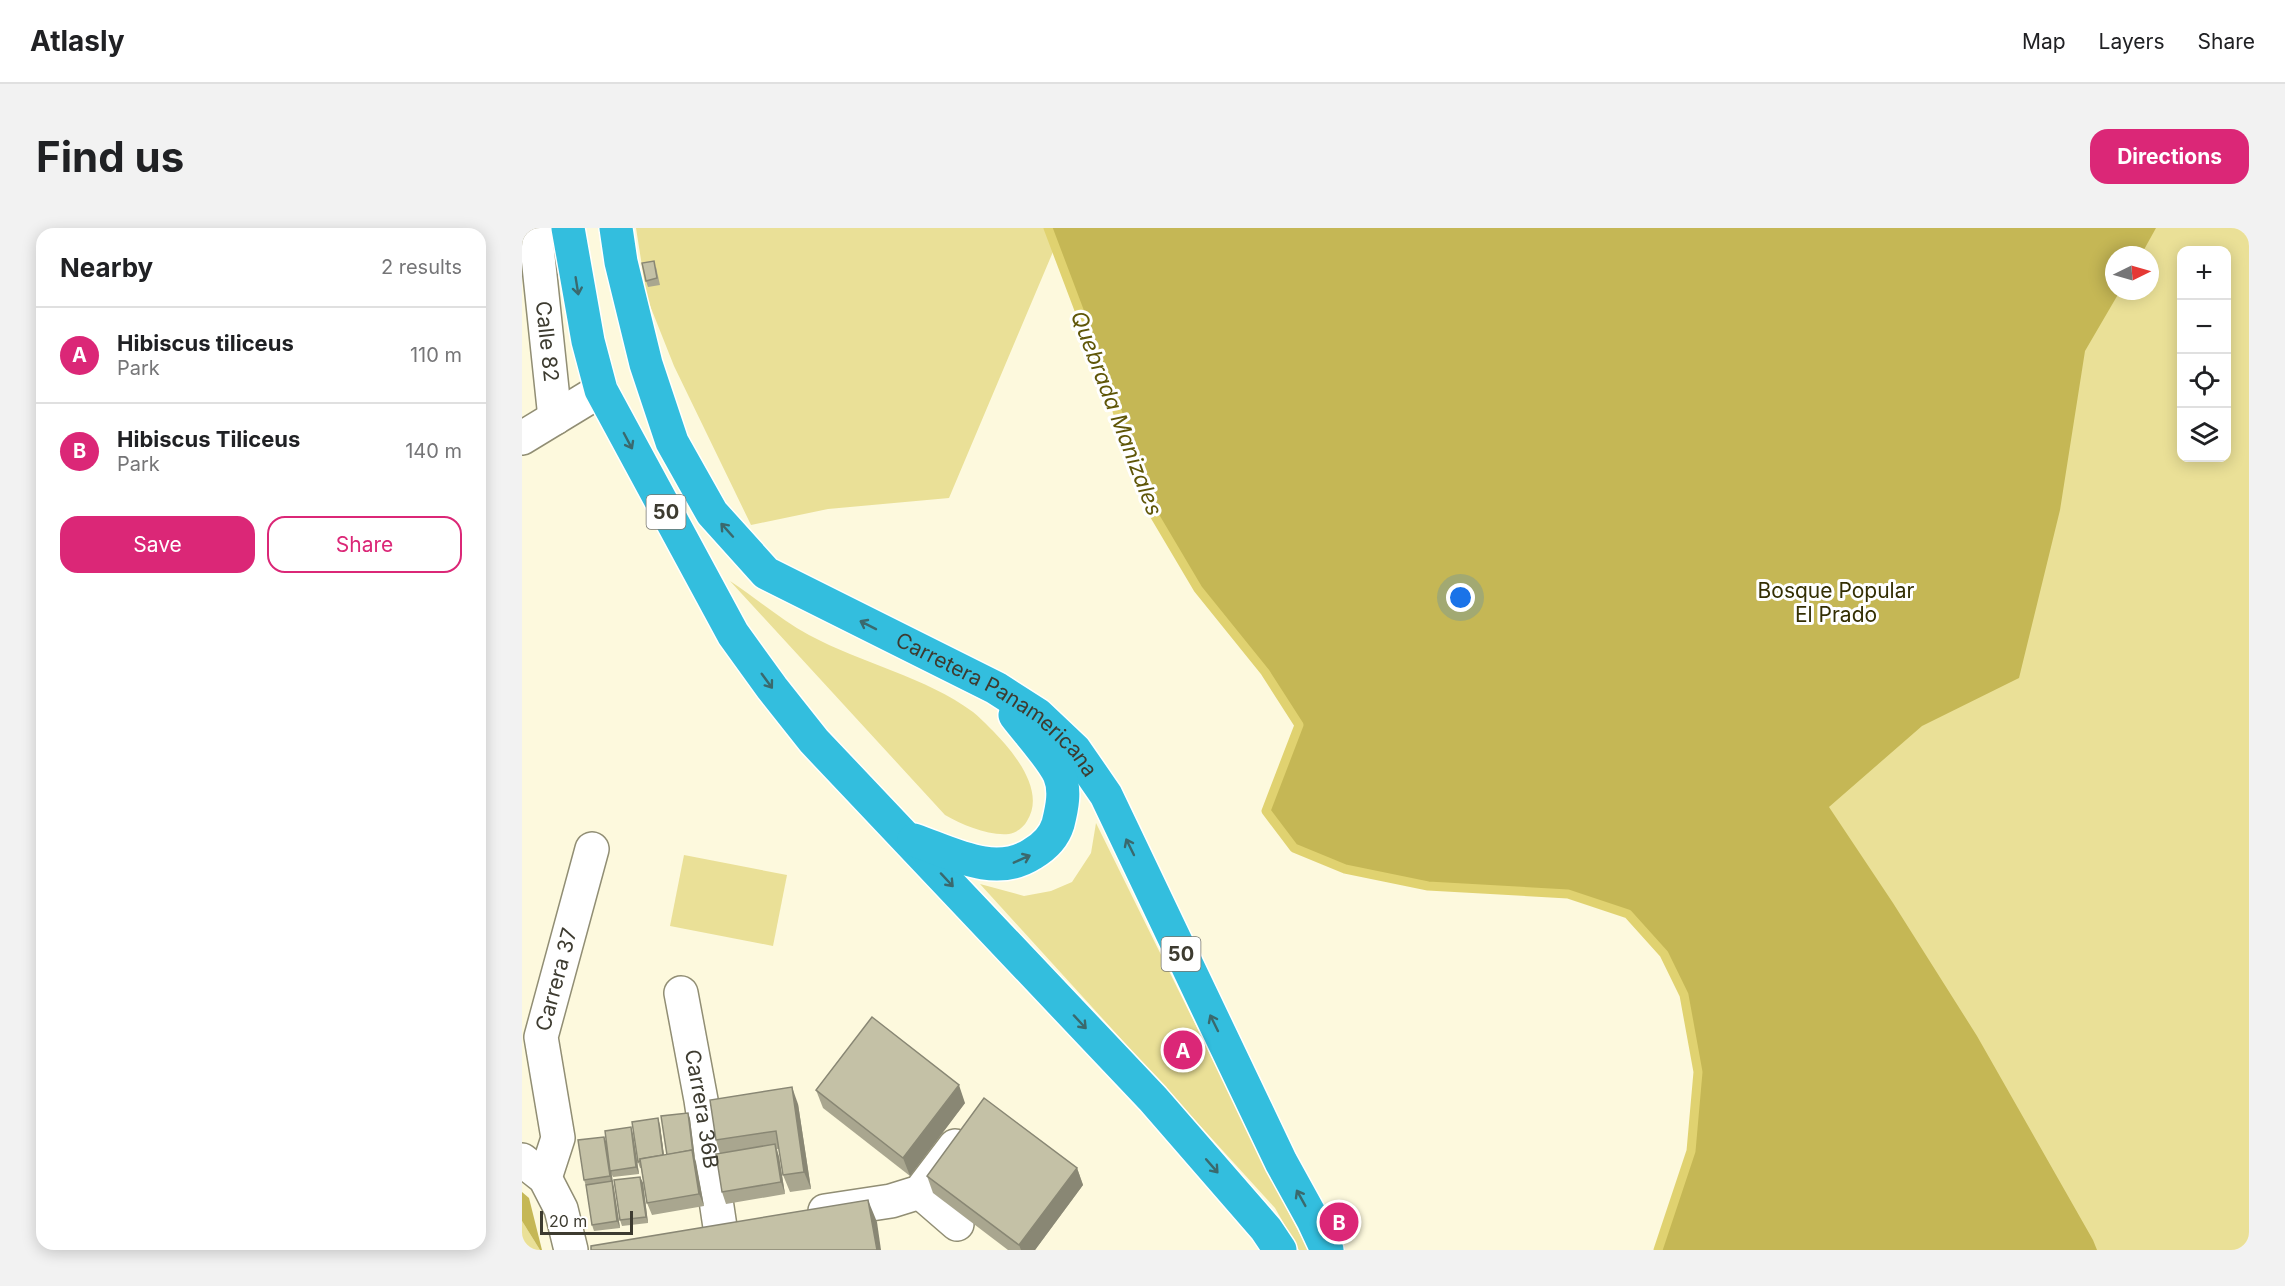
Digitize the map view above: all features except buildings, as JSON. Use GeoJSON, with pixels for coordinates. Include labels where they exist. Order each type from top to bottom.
{"type":"FeatureCollection","features":[{"type":"Feature","properties":{"kind":"highway","name":"50"},"geometry":{"type":"LineString","coordinates":[[568,228],[588,341],[601,390],[733,634],[814,741],[1153,1098],[1259,1221],[1280,1250]]}},
{"type":"Feature","properties":{"kind":"highway","name":"Carretera Panamericana"},"geometry":{"type":"LineString","coordinates":[[616,228],[621,262],[646,364],[672,442],[712,513],[766,573],[996,688],[1038,715],[1075,750],[1106,795],[1281,1162],[1327,1250]]}},
{"type":"Feature","properties":{"kind":"highway"},"geometry":{"type":"LineString","coordinates":[[907,837],[973,861],[1000,866],[1021,861],[1041,849],[1055,832],[1064,804],[1060,775],[996,688]]}},
{"type":"Feature","properties":{"kind":"street","name":"Calle 82"},"geometry":{"type":"LineString","coordinates":[[535,228],[532,294],[555,418]]}},
{"type":"Feature","properties":{"kind":"street","name":"Calle 82"},"geometry":{"type":"LineString","coordinates":[[522,438],[601,390]]}},
{"type":"Feature","properties":{"kind":"street","name":"Carrera 37"},"geometry":{"type":"LineString","coordinates":[[571,1250],[561,1209],[533,1169],[558,1138],[541,1036],[592,849]]}},
{"type":"Feature","properties":{"kind":"street","name":"Carrera 36B"},"geometry":{"type":"LineString","coordinates":[[681,993],[702,1100],[720,1227]]}},
{"type":"Feature","properties":{"kind":"street"},"geometry":{"type":"LineString","coordinates":[[800,1215],[891,1201],[920,1192],[971,1125]]}},
{"type":"Feature","properties":{"kind":"street"},"geometry":{"type":"LineString","coordinates":[[920,1192],[957,1224]]}},
{"type":"Feature","properties":{"kind":"street"},"geometry":{"type":"LineString","coordinates":[[685,1233],[754,1222]]}},
{"type":"Feature","properties":{"kind":"green space","name":"Bosque Popular El Prado"},"geometry":{"type":"Polygon","coordinates":[[[636,228],[2249,228],[2249,1250],[1658,1250],[1691,1151],[1698,1072],[1684,995],[1664,954],[1628,914],[1568,894],[1428,886],[1345,869],[1294,848],[1266,811],[1298,725],[1264,672],[1198,589],[1150,508],[1116,408],[1055,247],[949,498],[828,509],[751,525],[674,366],[647,298],[636,228]]]}},
{"type":"Feature","properties":{"kind":"green space","name":"Bosque Popular El Prado"},"geometry":{"type":"Polygon","coordinates":[[[1048,228],[2156,228],[2146,246],[2105,246],[2105,300],[2115,300],[2085,351],[2060,510],[2019,678],[1922,726],[1829,807],[1977,1036],[2097,1250],[1658,1250],[1691,1151],[1698,1072],[1684,995],[1664,954],[1628,914],[1568,894],[1428,886],[1345,869],[1294,848],[1266,811],[1298,725],[1264,672],[1198,589],[1150,508],[1116,408],[1048,228]]]}},
{"type":"Feature","properties":{"kind":"green space"},"geometry":{"type":"Polygon","coordinates":[[[730,581],[788,623],[809,635],[935,689],[973,712],[1012,752],[1029,781],[1033,801],[1024,825],[1012,833],[984,832],[945,815],[730,581]]]}},
{"type":"Feature","properties":{"kind":"green space"},"geometry":{"type":"Polygon","coordinates":[[[1096,823],[1308,1250],[1299,1250],[1275,1208],[980,884],[1024,896],[1051,891],[1072,882],[1091,853],[1096,823]]]}},
{"type":"Feature","properties":{"kind":"green space"},"geometry":{"type":"Polygon","coordinates":[[[684,855],[787,875],[773,946],[670,926],[684,855]]]}},
{"type":"Feature","properties":{"kind":"green space"},"geometry":{"type":"Polygon","coordinates":[[[522,1192],[529,1198],[542,1250],[522,1221],[522,1192]]]}},
{"type":"Feature","properties":{"kind":"green space"},"geometry":{"type":"Polygon","coordinates":[[[522,1221],[540,1250],[522,1250],[522,1221]]]}},
{"type":"Feature","properties":{"kind":"waterway","name":"Quebrada Manizales"},"geometry":{"type":"LineString","coordinates":[[1048,228],[1116,408],[1150,508],[1198,589],[1265,672],[1299,725],[1266,811],[1294,848],[1345,869],[1428,886],[1568,894],[1628,914],[1664,954],[1684,995],[1698,1072],[1691,1151],[1658,1250]]}},
{"type":"Feature","properties":{"kind":"place","name":"Hibiscus tiliceus"},"geometry":{"type":"Point","coordinates":[1183,1050]}},
{"type":"Feature","properties":{"kind":"place","name":"Hibiscus Tiliceus"},"geometry":{"type":"Point","coordinates":[1339,1222]}}]}
